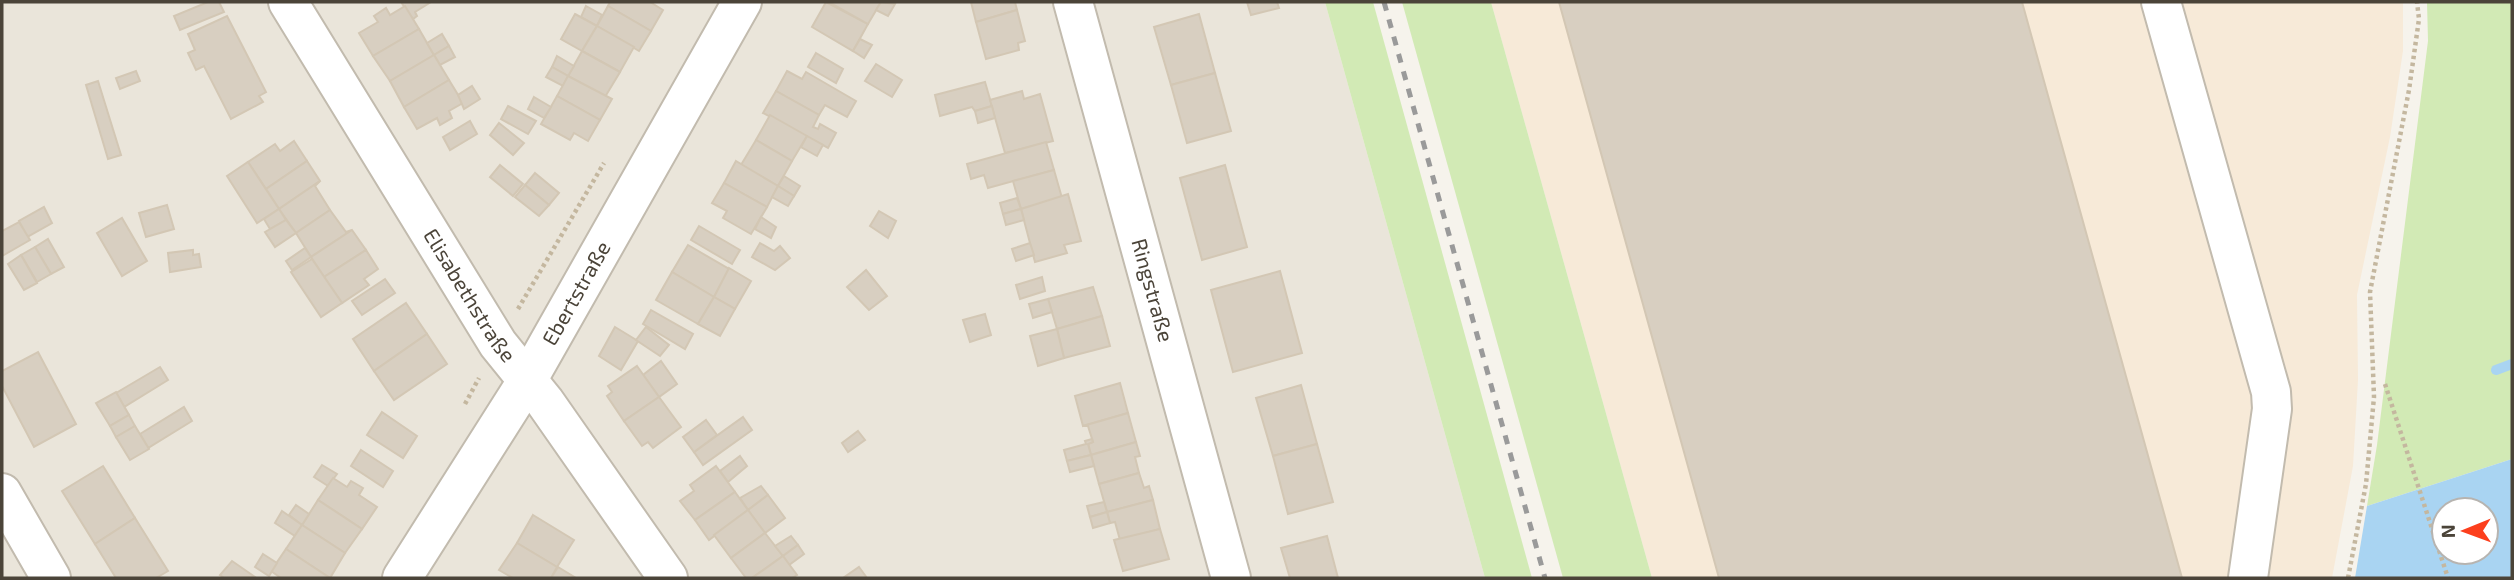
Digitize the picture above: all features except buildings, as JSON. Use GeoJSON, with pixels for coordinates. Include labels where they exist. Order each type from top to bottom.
{"type":"FeatureCollection","features":[{"type":"Feature","properties":{"kind":"street","name":"Elisabethstraße"},"geometry":{"type":"LineString","coordinates":[[288,2],[498,344],[545,402],[668,578]]}},
{"type":"Feature","properties":{"kind":"street","name":"Ebertstraße"},"geometry":{"type":"LineString","coordinates":[[402,578],[527,381],[742,2]]}},
{"type":"Feature","properties":{"kind":"street","name":"Ringstraße"},"geometry":{"type":"LineString","coordinates":[[1073,2],[1231,578]]}},
{"type":"Feature","properties":{"kind":"street"},"geometry":{"type":"LineString","coordinates":[[2161,2],[2270,392],[2272,410],[2248,578]]}},
{"type":"Feature","properties":{"kind":"street"},"geometry":{"type":"LineString","coordinates":[[2,493],[51,578]]}},
{"type":"Feature","properties":{"kind":"path"},"geometry":{"type":"LineString","coordinates":[[2348,578],[2366,484],[2374,397],[2370,292],[2409,90],[2419,19],[2417,2]]}},
{"type":"Feature","properties":{"kind":"path"},"geometry":{"type":"LineString","coordinates":[[465,404],[609,155]]}},
{"type":"Feature","properties":{"kind":"path"},"geometry":{"type":"LineString","coordinates":[[2385,384],[2448,578]]}},
{"type":"Feature","properties":{"kind":"shaded area"},"geometry":{"type":"Polygon","coordinates":[[[2,2],[1325,2],[1485,578],[2,578],[2,2]]]}},
{"type":"Feature","properties":{"kind":"shaded area"},"geometry":{"type":"Polygon","coordinates":[[[1491,2],[2403,2],[2403,51],[2390,137],[2357,295],[2358,380],[2353,466],[2332,578],[1652,578],[1491,2]]]}},
{"type":"Feature","properties":{"kind":"green space"},"geometry":{"type":"Polygon","coordinates":[[[1325,2],[1373,2],[1532,578],[1485,578],[1325,2]]]}},
{"type":"Feature","properties":{"kind":"green space"},"geometry":{"type":"Polygon","coordinates":[[[1402,2],[1491,2],[1652,578],[1563,578],[1402,2]]]}},
{"type":"Feature","properties":{"kind":"green space"},"geometry":{"type":"Polygon","coordinates":[[[2427,2],[2512,2],[2512,459],[2367,506],[2428,41],[2427,2]]]}},
{"type":"Feature","properties":{"kind":"water"},"geometry":{"type":"Polygon","coordinates":[[[2512,459],[2512,578],[2355,578],[2367,506],[2512,459]]]}},
{"type":"Feature","properties":{"kind":"waterway"},"geometry":{"type":"LineString","coordinates":[[2496,370],[2512,364]]}},
{"type":"Feature","properties":{"kind":"railway"},"geometry":{"type":"LineString","coordinates":[[1384,2],[1545,578]]}}]}
